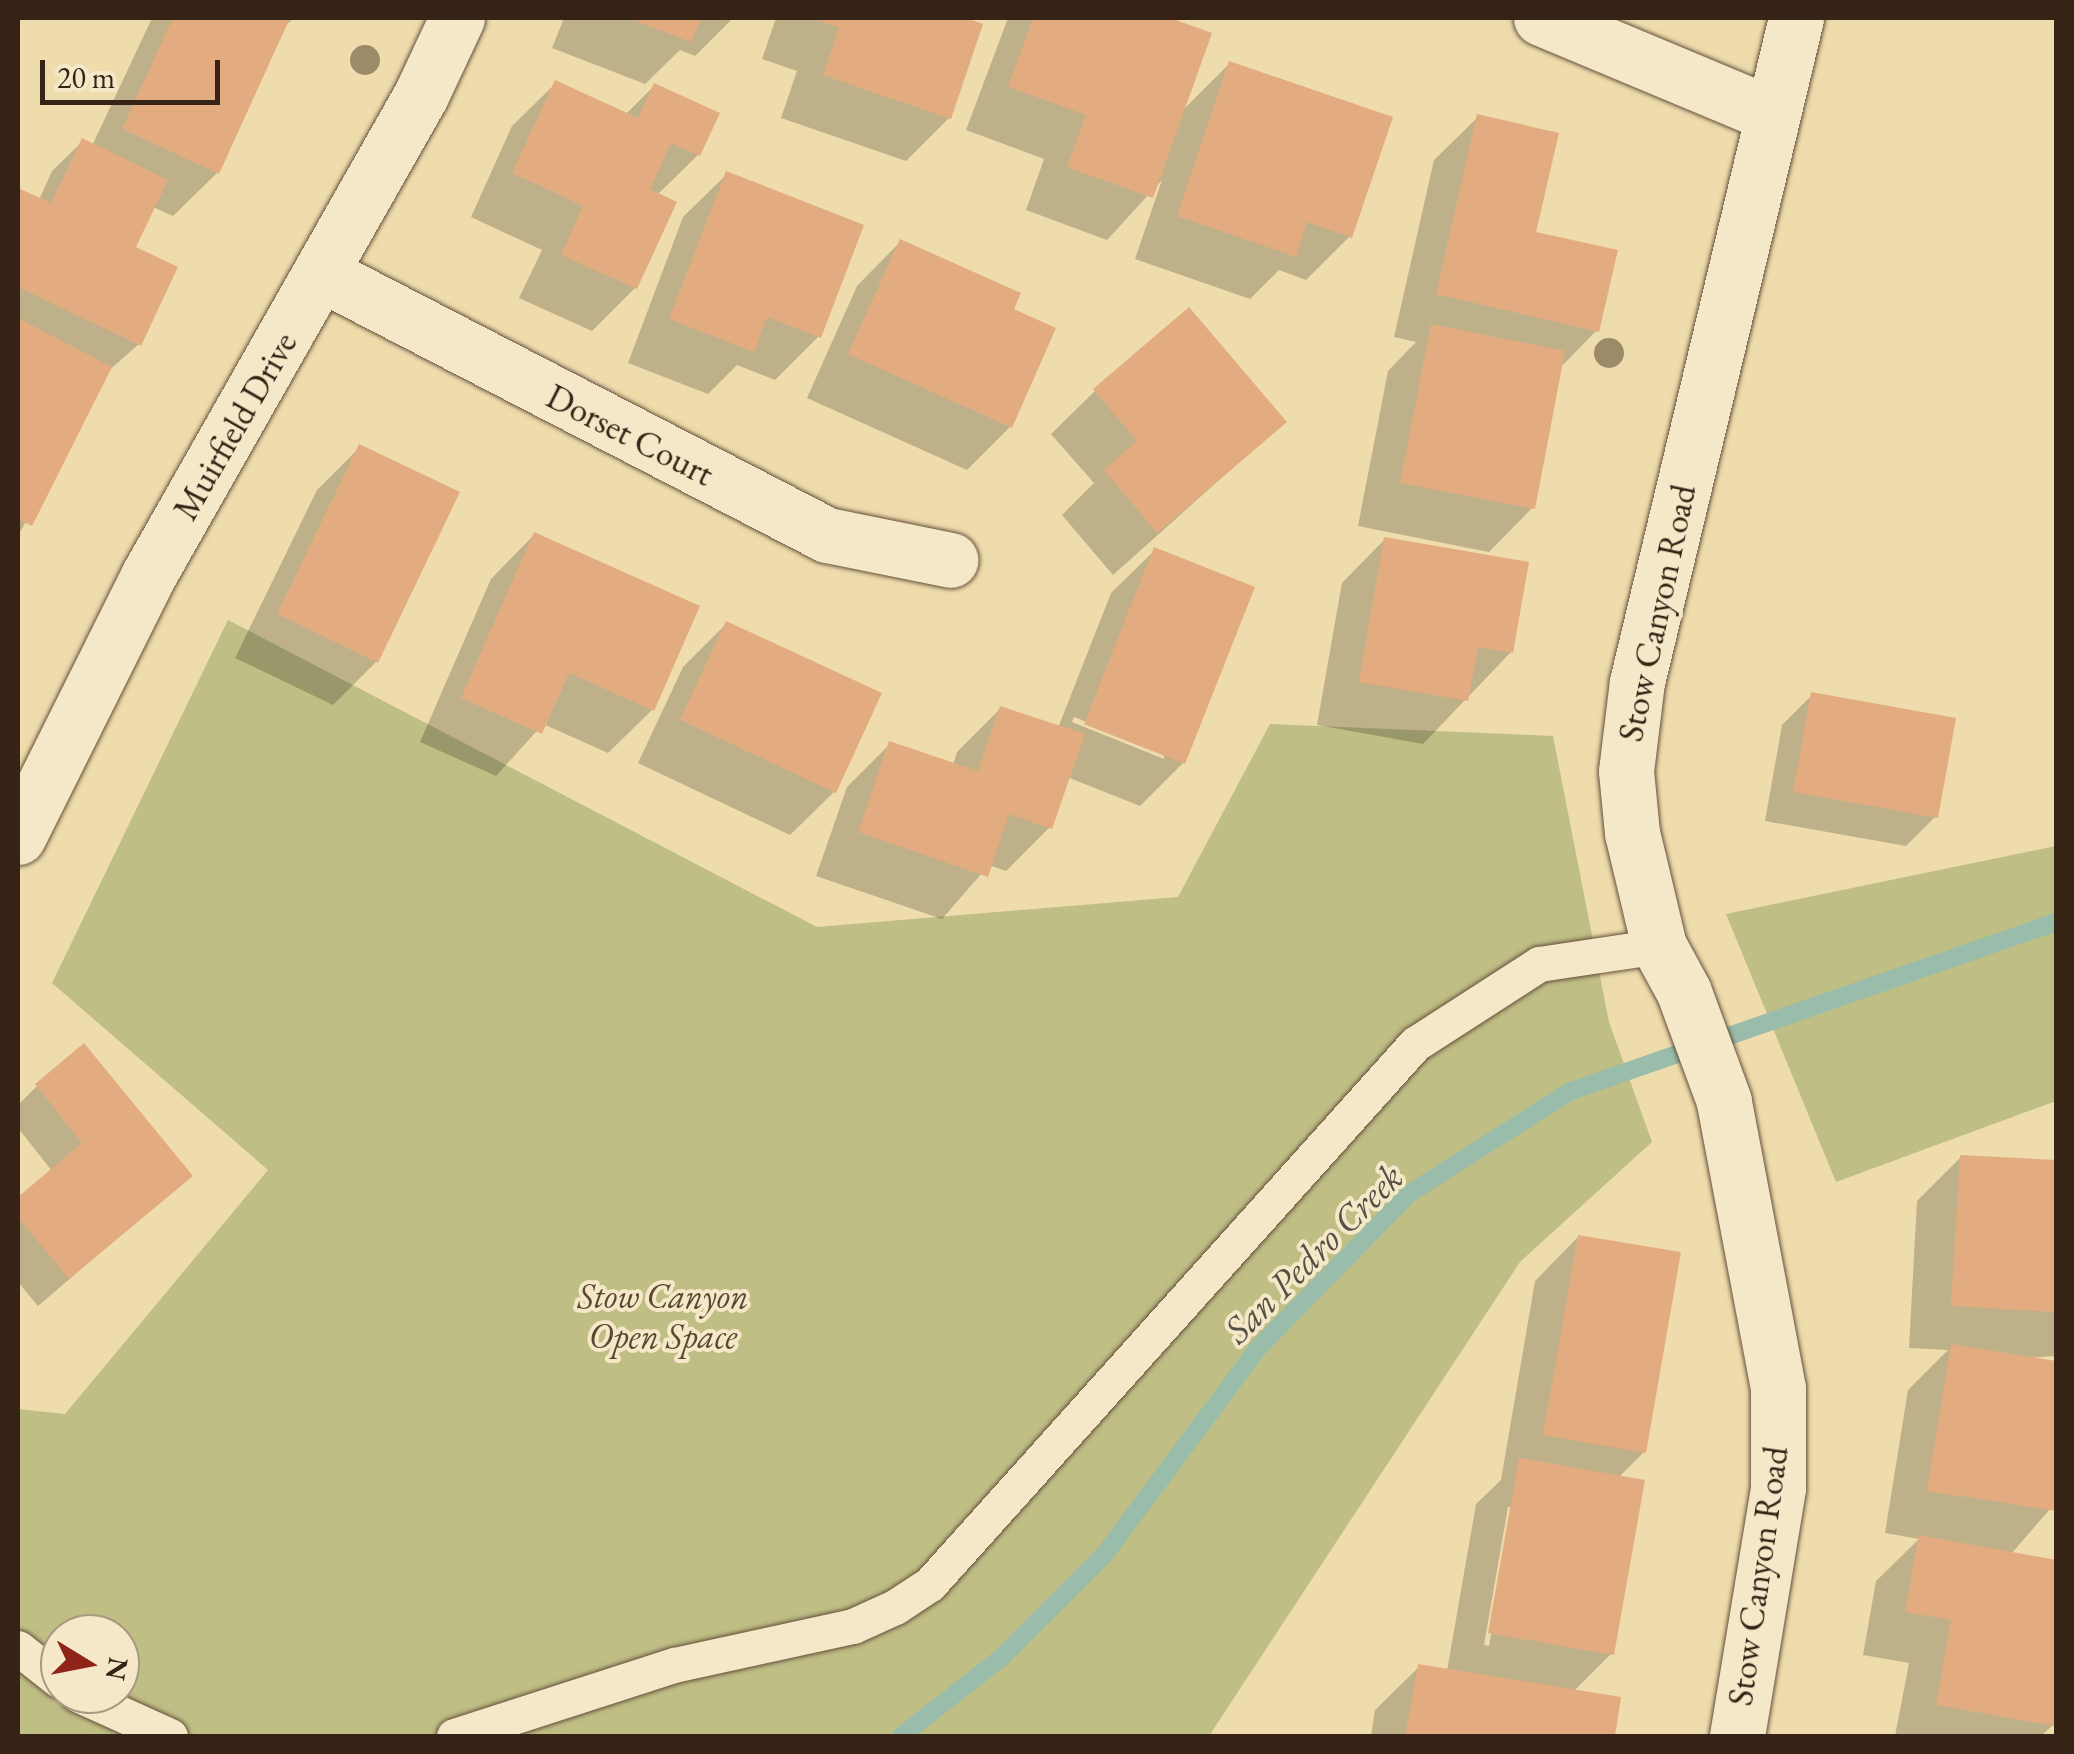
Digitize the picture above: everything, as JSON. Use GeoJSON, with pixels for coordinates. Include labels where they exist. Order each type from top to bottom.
{"type":"FeatureCollection","features":[{"type":"Feature","properties":{"kind":"street","name":"Muirfield Drive"},"geometry":{"type":"LineString","coordinates":[[18,837],[148,576],[322,274],[458,18]]}},
{"type":"Feature","properties":{"kind":"street"},"geometry":{"type":"LineString","coordinates":[[1541,18],[1771,114]]}},
{"type":"Feature","properties":{"kind":"street","name":"Stow Canyon Road"},"geometry":{"type":"LineString","coordinates":[[1737,1736],[1778,1488],[1778,1388],[1724,1100],[1672,969],[1632,833],[1626,771],[1637,682],[1796,18]]}},
{"type":"Feature","properties":{"kind":"street","name":"Dorset Court"},"geometry":{"type":"LineString","coordinates":[[322,274],[828,536],[950,560]]}},
{"type":"Feature","properties":{"kind":"lane"},"geometry":{"type":"LineString","coordinates":[[454,1736],[674,1665],[854,1626],[895,1607],[930,1584],[1415,1044],[1540,964],[1672,969]]}},
{"type":"Feature","properties":{"kind":"lane"},"geometry":{"type":"LineString","coordinates":[[18,1648],[40,1665]]}},
{"type":"Feature","properties":{"kind":"lane"},"geometry":{"type":"LineString","coordinates":[[121,1714],[170,1736]]}},
{"type":"Feature","properties":{"kind":"green space","name":"Stow Canyon Open Space"},"geometry":{"type":"Polygon","coordinates":[[[228,620],[817,927],[1178,897],[1270,724],[1553,736],[1609,1022],[1652,1142],[1520,1262],[1209,1736],[18,1736],[18,1409],[65,1414],[268,1170],[52,983],[228,620]]]}},
{"type":"Feature","properties":{"kind":"green space"},"geometry":{"type":"Polygon","coordinates":[[[2056,846],[2056,1101],[1836,1182],[1726,914],[2056,846]]]}},
{"type":"Feature","properties":{"kind":"building"},"geometry":{"type":"Polygon","coordinates":[[[173,18],[290,18],[219,174],[122,129],[173,18]]]}},
{"type":"Feature","properties":{"kind":"building"},"geometry":{"type":"Polygon","coordinates":[[[628,18],[701,18],[691,42],[628,18]]]}},
{"type":"Feature","properties":{"kind":"building"},"geometry":{"type":"Polygon","coordinates":[[[812,18],[966,18],[983,24],[951,119],[823,75],[839,28],[812,18]]]}},
{"type":"Feature","properties":{"kind":"building"},"geometry":{"type":"Polygon","coordinates":[[[1033,18],[1170,18],[1212,33],[1153,198],[1067,167],[1086,115],[1008,87],[1033,18]]]}},
{"type":"Feature","properties":{"kind":"building"},"geometry":{"type":"Polygon","coordinates":[[[1229,61],[1393,117],[1352,238],[1307,222],[1296,257],[1177,216],[1229,61]]]}},
{"type":"Feature","properties":{"kind":"building"},"geometry":{"type":"Polygon","coordinates":[[[555,80],[638,118],[654,83],[720,113],[700,156],[671,143],[650,189],[677,202],[637,289],[561,255],[583,206],[512,173],[555,80]]]}},
{"type":"Feature","properties":{"kind":"building"},"geometry":{"type":"Polygon","coordinates":[[[1477,114],[1559,133],[1536,232],[1618,250],[1599,332],[1436,294],[1477,114]]]}},
{"type":"Feature","properties":{"kind":"building"},"geometry":{"type":"Polygon","coordinates":[[[82,138],[168,180],[136,247],[178,267],[141,346],[18,287],[18,188],[51,203],[82,138]]]}},
{"type":"Feature","properties":{"kind":"building"},"geometry":{"type":"Polygon","coordinates":[[[726,171],[864,225],[821,338],[767,317],[754,352],[669,319],[726,171]]]}},
{"type":"Feature","properties":{"kind":"building"},"geometry":{"type":"Polygon","coordinates":[[[900,239],[1021,293],[1014,309],[1056,328],[1012,428],[848,354],[900,239]]]}},
{"type":"Feature","properties":{"kind":"building"},"geometry":{"type":"Polygon","coordinates":[[[1189,307],[1287,422],[1157,533],[1104,470],[1137,441],[1093,389],[1189,307]]]}},
{"type":"Feature","properties":{"kind":"building"},"geometry":{"type":"Polygon","coordinates":[[[18,318],[112,367],[32,526],[18,519],[18,318]]]}},
{"type":"Feature","properties":{"kind":"building"},"geometry":{"type":"Polygon","coordinates":[[[1431,324],[1565,351],[1535,509],[1400,483],[1431,324]]]}},
{"type":"Feature","properties":{"kind":"building"},"geometry":{"type":"Polygon","coordinates":[[[359,444],[460,492],[378,663],[277,614],[359,444]]]}},
{"type":"Feature","properties":{"kind":"building"},"geometry":{"type":"Polygon","coordinates":[[[534,532],[700,606],[654,711],[569,673],[542,734],[461,698],[534,532]]]}},
{"type":"Feature","properties":{"kind":"building"},"geometry":{"type":"Polygon","coordinates":[[[1384,537],[1529,562],[1513,653],[1478,647],[1468,701],[1359,682],[1384,537]]]}},
{"type":"Feature","properties":{"kind":"building"},"geometry":{"type":"Polygon","coordinates":[[[1154,547],[1255,587],[1185,764],[1084,724],[1154,547]]]}},
{"type":"Feature","properties":{"kind":"building"},"geometry":{"type":"Polygon","coordinates":[[[726,621],[882,693],[836,793],[680,720],[726,621]]]}},
{"type":"Feature","properties":{"kind":"building"},"geometry":{"type":"Polygon","coordinates":[[[1811,692],[1956,718],[1938,818],[1793,792],[1811,692]]]}},
{"type":"Feature","properties":{"kind":"building"},"geometry":{"type":"Polygon","coordinates":[[[1000,706],[1085,734],[1052,829],[1009,814],[988,877],[858,832],[889,741],[978,771],[1000,706]]]}},
{"type":"Feature","properties":{"kind":"building"},"geometry":{"type":"Polygon","coordinates":[[[84,1043],[193,1176],[69,1279],[18,1217],[18,1197],[82,1143],[35,1084],[84,1043]]]}},
{"type":"Feature","properties":{"kind":"building"},"geometry":{"type":"Polygon","coordinates":[[[1960,1155],[2056,1160],[2056,1312],[1951,1306],[1960,1155]]]}},
{"type":"Feature","properties":{"kind":"building"},"geometry":{"type":"Polygon","coordinates":[[[1578,1235],[1681,1252],[1646,1453],[1543,1435],[1578,1235]]]}},
{"type":"Feature","properties":{"kind":"building"},"geometry":{"type":"Polygon","coordinates":[[[1951,1344],[2056,1361],[2056,1511],[1927,1491],[1951,1344]]]}},
{"type":"Feature","properties":{"kind":"building"},"geometry":{"type":"Polygon","coordinates":[[[1519,1458],[1645,1480],[1614,1655],[1488,1633],[1519,1458]]]}},
{"type":"Feature","properties":{"kind":"building"},"geometry":{"type":"Polygon","coordinates":[[[1919,1535],[2056,1560],[2055,1726],[1936,1705],[1951,1620],[1905,1612],[1919,1535]]]}},
{"type":"Feature","properties":{"kind":"building"},"geometry":{"type":"Polygon","coordinates":[[[1418,1664],[1621,1697],[1615,1736],[1405,1736],[1418,1664]]]}},
{"type":"Feature","properties":{"kind":"waterway","name":"San Pedro Creek"},"geometry":{"type":"LineString","coordinates":[[901,1736],[1001,1658],[1104,1555],[1260,1346],[1410,1193],[1571,1091],[2056,922]]}}]}
